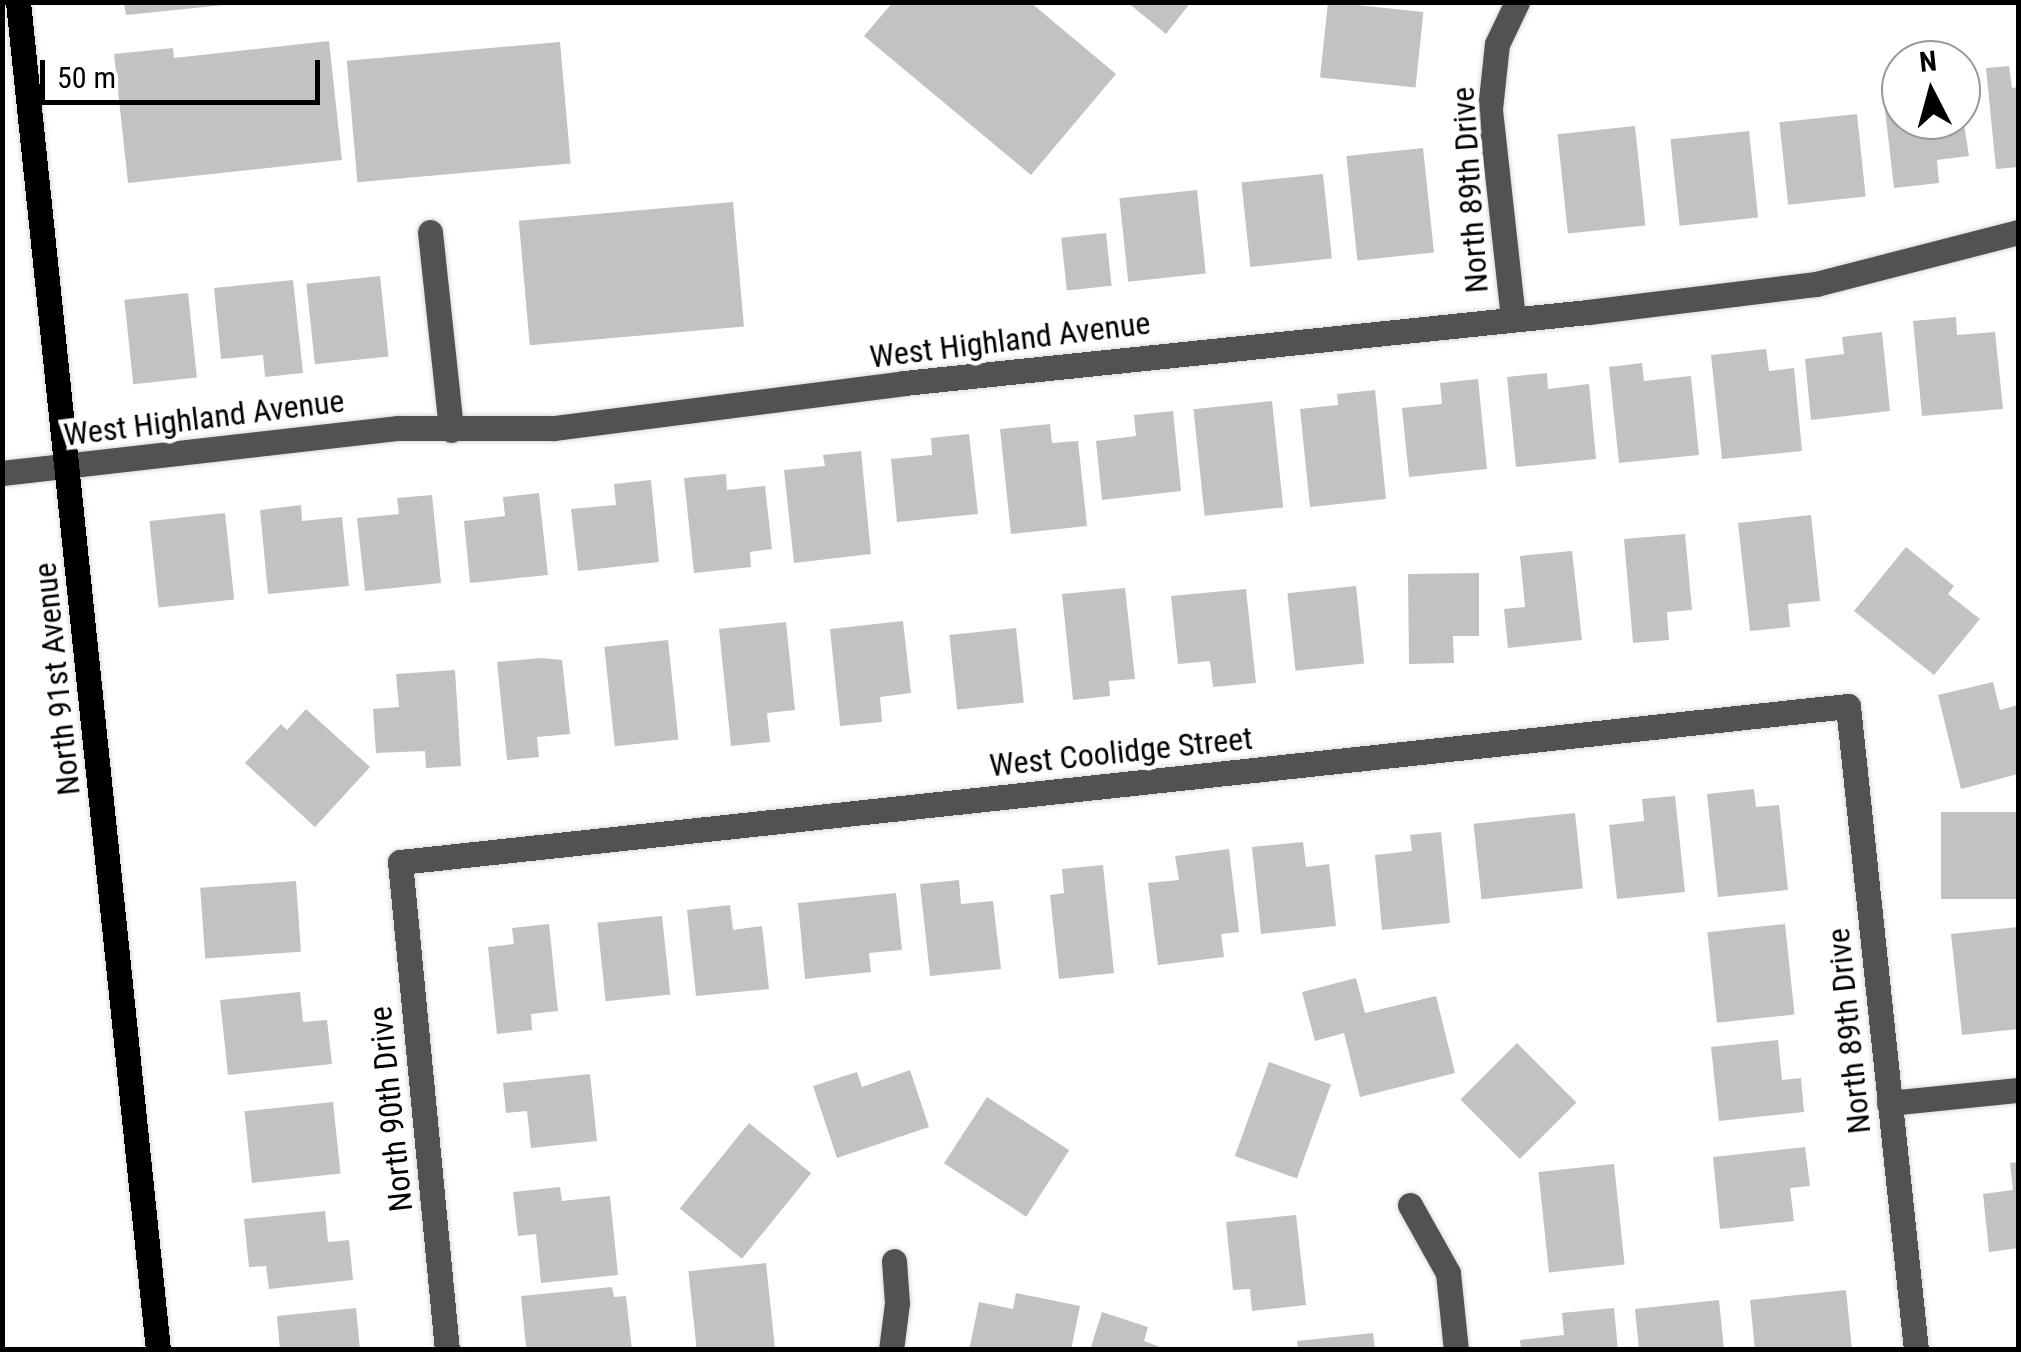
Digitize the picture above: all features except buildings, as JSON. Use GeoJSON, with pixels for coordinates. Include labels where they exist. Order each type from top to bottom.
{"type":"FeatureCollection","features":[{"type":"Feature","properties":{"kind":"main road","name":"North 91st Avenue"},"geometry":{"type":"LineString","coordinates":[[18,2],[158,1350]]}},
{"type":"Feature","properties":{"kind":"street","name":"North 89th Drive"},"geometry":{"type":"LineString","coordinates":[[1513,318],[1490,109],[1496,44],[1517,2]]}},
{"type":"Feature","properties":{"kind":"street"},"geometry":{"type":"LineString","coordinates":[[430,232],[451,430]]}},
{"type":"Feature","properties":{"kind":"street","name":"West Highland Avenue"},"geometry":{"type":"LineString","coordinates":[[2,473],[398,428],[554,428],[1816,284],[2018,232]]}},
{"type":"Feature","properties":{"kind":"street","name":"North 89th Drive"},"geometry":{"type":"LineString","coordinates":[[1848,706],[1916,1350]]}},
{"type":"Feature","properties":{"kind":"street","name":"West Coolidge Street"},"geometry":{"type":"LineString","coordinates":[[400,862],[1848,706]]}},
{"type":"Feature","properties":{"kind":"street","name":"North 90th Drive"},"geometry":{"type":"LineString","coordinates":[[400,862],[447,1350]]}},
{"type":"Feature","properties":{"kind":"street"},"geometry":{"type":"LineString","coordinates":[[1889,1102],[2018,1090]]}},
{"type":"Feature","properties":{"kind":"street"},"geometry":{"type":"LineString","coordinates":[[1410,1205],[1448,1273],[1456,1350]]}},
{"type":"Feature","properties":{"kind":"street"},"geometry":{"type":"LineString","coordinates":[[891,1350],[898,1303],[894,1261]]}}]}
